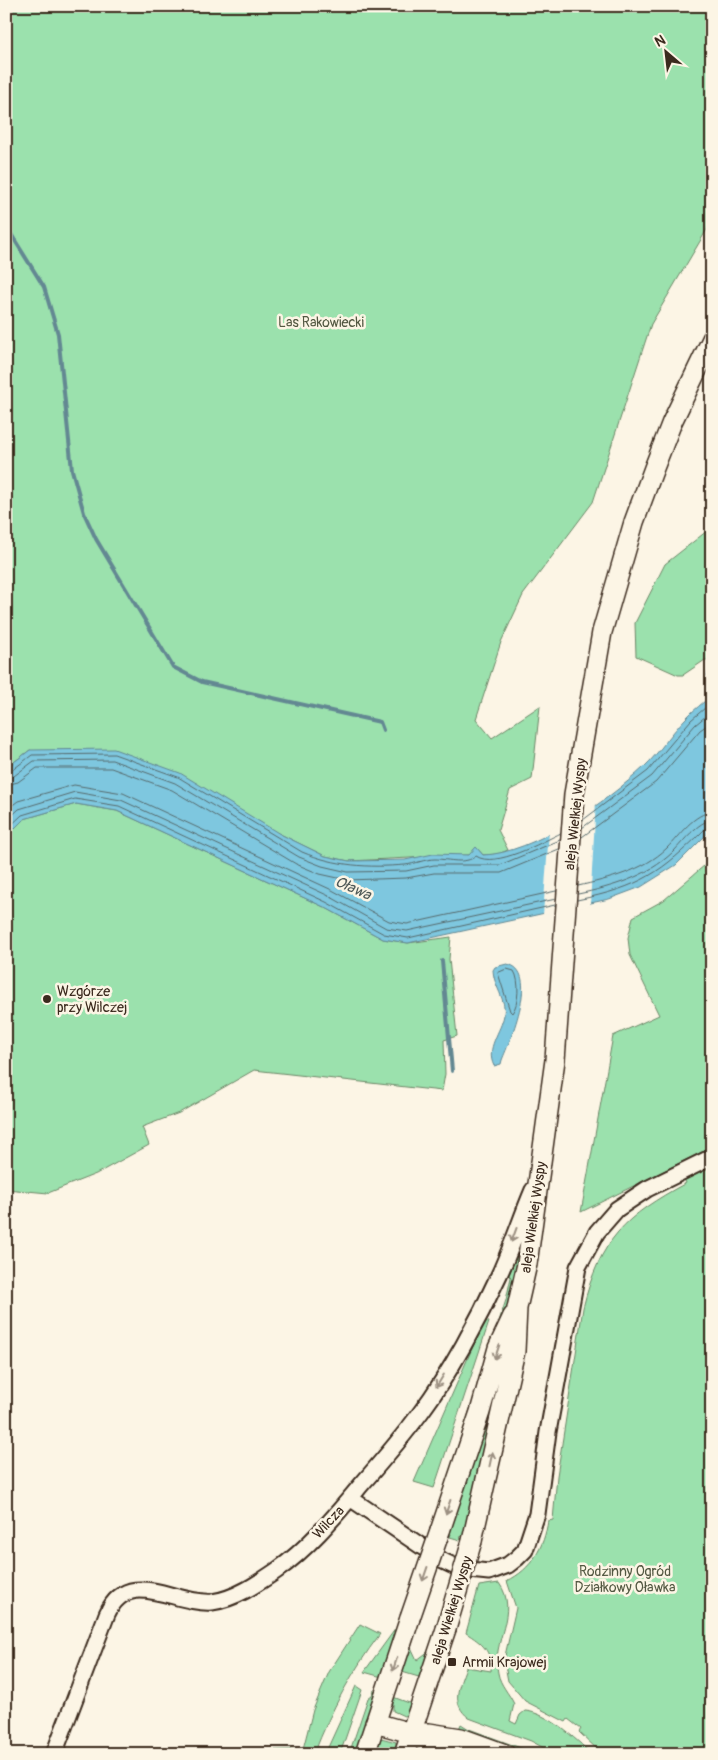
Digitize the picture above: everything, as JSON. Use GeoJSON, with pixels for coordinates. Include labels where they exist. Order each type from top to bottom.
{"type":"FeatureCollection","features":[{"type":"Feature","properties":{"kind":"main road","name":"aleja Wielkiej Wyspy"},"geometry":{"type":"LineString","coordinates":[[404,1754],[446,1629],[472,1541],[515,1351],[517,1308],[527,1264],[555,1060],[574,794],[602,632],[634,522],[672,422],[712,339]]}},
{"type":"Feature","properties":{"kind":"main road","name":"aleja Wielkiej Wyspy"},"geometry":{"type":"LineString","coordinates":[[365,1754],[480,1412],[498,1348],[517,1308]]}},
{"type":"Feature","properties":{"kind":"main road"},"geometry":{"type":"LineString","coordinates":[[375,1723],[411,1733],[429,1733],[460,1738],[505,1754]]}},
{"type":"Feature","properties":{"kind":"main road"},"geometry":{"type":"LineString","coordinates":[[411,1733],[438,1750],[451,1754]]}},
{"type":"Feature","properties":{"kind":"street"},"geometry":{"type":"LineString","coordinates":[[350,1498],[443,1561],[460,1569],[490,1572],[508,1565],[517,1558],[525,1550],[537,1514],[548,1432],[578,1267],[589,1245],[605,1221],[646,1189],[712,1157]]}},
{"type":"Feature","properties":{"kind":"street","name":"Wilcza"},"geometry":{"type":"LineString","coordinates":[[54,1754],[107,1614],[117,1598],[128,1591],[138,1589],[198,1602],[216,1601],[232,1597],[277,1570],[320,1532],[394,1447],[425,1406],[473,1327],[499,1274],[539,1174]]}},
{"type":"Feature","properties":{"kind":"green space","name":"Las Rakowiecki"},"geometry":{"type":"Polygon","coordinates":[[[6,6],[712,6],[712,221],[651,324],[593,502],[523,595],[501,642],[476,719],[492,738],[540,706],[532,779],[510,790],[498,830],[508,850],[498,854],[483,855],[476,847],[470,855],[349,861],[325,856],[280,834],[30,750],[6,768],[6,6]]]}},
{"type":"Feature","properties":{"kind":"green space"},"geometry":{"type":"Polygon","coordinates":[[[712,527],[712,656],[710,660],[705,660],[683,675],[678,675],[636,656],[635,623],[665,564],[712,527]]]}},
{"type":"Feature","properties":{"kind":"green space"},"geometry":{"type":"Polygon","coordinates":[[[76,804],[117,811],[324,907],[383,939],[408,943],[451,937],[449,959],[457,1036],[444,1040],[445,1074],[442,1091],[254,1070],[179,1113],[142,1127],[149,1145],[96,1174],[48,1193],[6,1189],[6,837],[24,819],[76,804]]]}},
{"type":"Feature","properties":{"kind":"green space"},"geometry":{"type":"Polygon","coordinates":[[[712,859],[712,1147],[581,1212],[613,1036],[659,1015],[630,955],[628,938],[633,917],[664,900],[712,859]]]}},
{"type":"Feature","properties":{"kind":"green space","name":"Rodzinny Ogród Działkowy Oławka"},"geometry":{"type":"Polygon","coordinates":[[[712,1167],[712,1754],[602,1754],[579,1732],[581,1729],[568,1719],[566,1722],[525,1701],[508,1681],[504,1660],[516,1608],[507,1581],[530,1564],[540,1548],[548,1521],[553,1520],[557,1476],[583,1308],[598,1264],[618,1232],[631,1219],[686,1183],[684,1179],[712,1167]]]}},
{"type":"Feature","properties":{"kind":"green space"},"geometry":{"type":"Polygon","coordinates":[[[528,1214],[514,1283],[504,1317],[435,1523],[433,1522],[506,1300],[511,1277],[505,1271],[528,1214]]]}},
{"type":"Feature","properties":{"kind":"green space"},"geometry":{"type":"Polygon","coordinates":[[[484,1321],[489,1322],[434,1488],[414,1482],[484,1321]]]}},
{"type":"Feature","properties":{"kind":"green space"},"geometry":{"type":"Polygon","coordinates":[[[509,1332],[465,1537],[461,1536],[460,1540],[450,1537],[451,1534],[447,1533],[509,1332]]]}},
{"type":"Feature","properties":{"kind":"green space"},"geometry":{"type":"Polygon","coordinates":[[[499,1583],[505,1594],[507,1605],[497,1661],[501,1681],[514,1704],[510,1721],[516,1724],[520,1715],[525,1711],[542,1716],[570,1734],[591,1754],[555,1754],[531,1741],[469,1718],[460,1707],[458,1694],[466,1667],[491,1671],[490,1658],[485,1648],[466,1633],[479,1586],[499,1583]]]}},
{"type":"Feature","properties":{"kind":"green space"},"geometry":{"type":"Polygon","coordinates":[[[360,1624],[380,1634],[343,1691],[314,1754],[274,1754],[275,1750],[303,1749],[313,1710],[329,1672],[360,1624]]]}},
{"type":"Feature","properties":{"kind":"green space"},"geometry":{"type":"Polygon","coordinates":[[[396,1628],[398,1629],[382,1677],[364,1672],[396,1628]]]}},
{"type":"Feature","properties":{"kind":"green space"},"geometry":{"type":"Polygon","coordinates":[[[410,1645],[417,1660],[429,1651],[422,1678],[402,1672],[410,1645]]]}},
{"type":"Feature","properties":{"kind":"green space"},"geometry":{"type":"Polygon","coordinates":[[[356,1686],[362,1690],[340,1754],[325,1754],[356,1686]]]}},
{"type":"Feature","properties":{"kind":"green space"},"geometry":{"type":"Polygon","coordinates":[[[374,1690],[378,1691],[354,1754],[349,1754],[368,1698],[374,1690]]]}},
{"type":"Feature","properties":{"kind":"green space"},"geometry":{"type":"Polygon","coordinates":[[[393,1697],[412,1704],[408,1715],[404,1716],[393,1711],[393,1697]]]}},
{"type":"Feature","properties":{"kind":"green space"},"geometry":{"type":"Polygon","coordinates":[[[461,1724],[469,1729],[537,1754],[529,1754],[459,1729],[461,1724]]]}},
{"type":"Feature","properties":{"kind":"green space"},"geometry":{"type":"Polygon","coordinates":[[[381,1738],[396,1742],[395,1754],[373,1754],[381,1738]]]}},
{"type":"Feature","properties":{"kind":"water","name":"Oława"},"geometry":{"type":"Polygon","coordinates":[[[712,662],[712,829],[676,865],[641,887],[609,899],[408,943],[383,939],[324,907],[117,811],[76,804],[24,819],[6,837],[6,768],[30,750],[114,749],[180,773],[280,834],[325,856],[349,861],[405,860],[433,854],[469,855],[476,847],[483,855],[503,852],[524,846],[546,836],[590,810],[629,781],[655,755],[689,715],[711,695],[707,675],[712,662]]]}},
{"type":"Feature","properties":{"kind":"water"},"geometry":{"type":"Polygon","coordinates":[[[507,964],[517,969],[522,979],[522,992],[516,1022],[501,1064],[494,1066],[491,1053],[492,1046],[504,1015],[504,1004],[493,970],[495,967],[507,964]]]}},
{"type":"Feature","properties":{"kind":"pier"},"geometry":{"type":"Polygon","coordinates":[[[596,801],[590,905],[543,915],[549,831],[596,801]]]}},
{"type":"Feature","properties":{"kind":"waterway"},"geometry":{"type":"LineString","coordinates":[[6,226],[44,287],[58,334],[72,470],[84,513],[96,539],[173,667],[202,682],[380,722],[383,730]]}},
{"type":"Feature","properties":{"kind":"waterway"},"geometry":{"type":"LineString","coordinates":[[442,961],[452,1071]]}},
{"type":"Feature","properties":{"kind":"place","name":"Wzgórze przy Wilczej"},"geometry":{"type":"Point","coordinates":[47,999]}},
{"type":"Feature","properties":{"kind":"place","name":"Armii Krajowej"},"geometry":{"type":"Point","coordinates":[452,1662]}}]}
